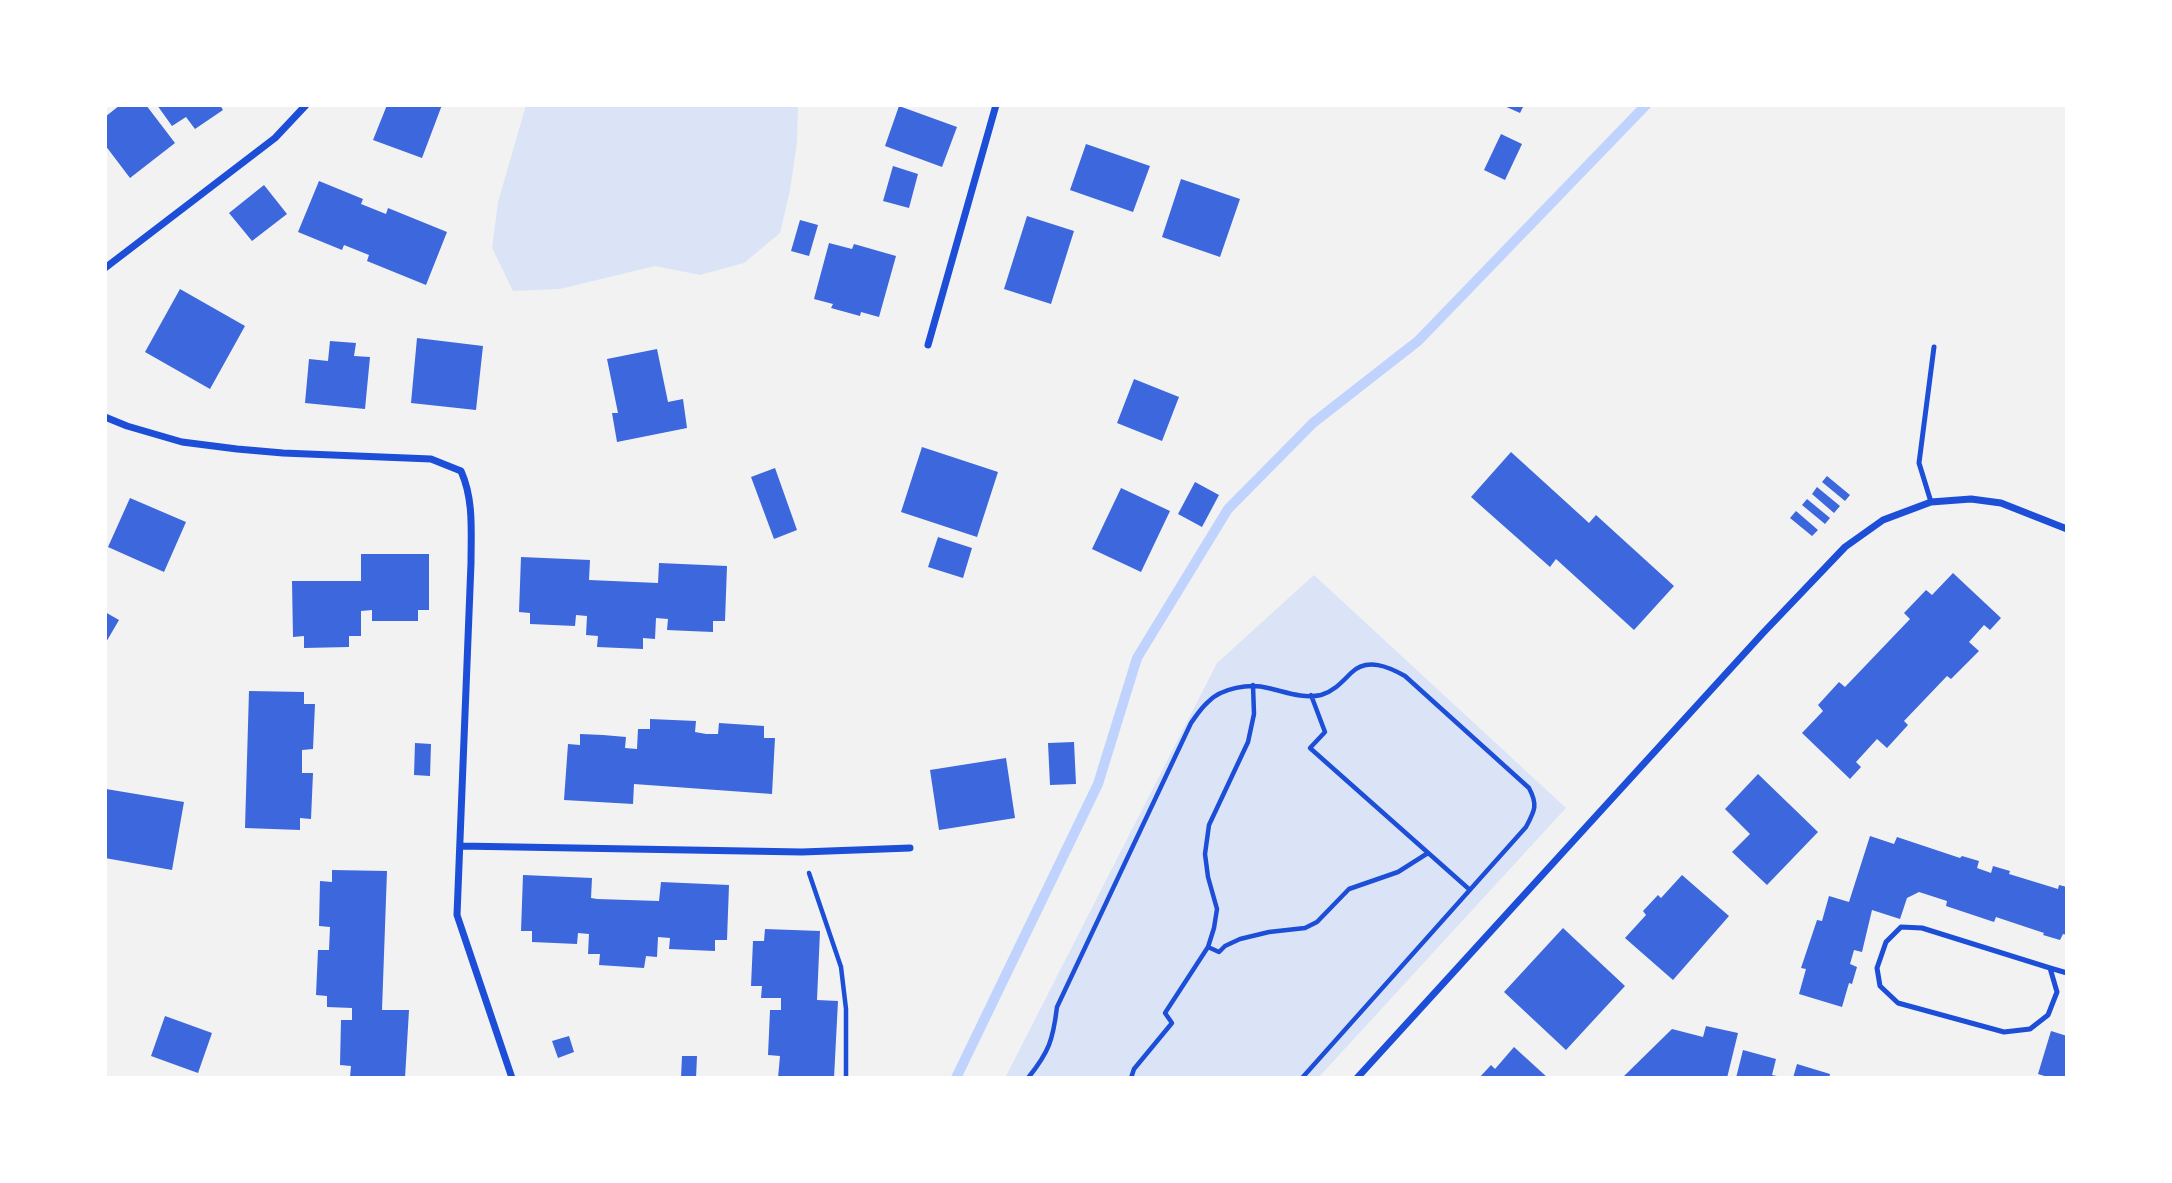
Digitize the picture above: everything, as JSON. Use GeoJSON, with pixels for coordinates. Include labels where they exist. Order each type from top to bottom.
{"type":"FeatureCollection","features":[{"type":"Feature","properties":{"kind":"street"},"geometry":{"type":"LineString","coordinates":[[105,268],[275,138],[306,105]]}},
{"type":"Feature","properties":{"kind":"street"},"geometry":{"type":"LineString","coordinates":[[928,345],[996,105]]}},
{"type":"Feature","properties":{"kind":"street"},"geometry":{"type":"LineString","coordinates":[[105,417],[182,442],[237,449],[431,459],[461,471],[471,507],[471,563],[457,915],[512,1078]]}},
{"type":"Feature","properties":{"kind":"street"},"geometry":{"type":"LineString","coordinates":[[1357,1078],[1763,633],[1845,547],[1883,520],[1931,502],[1971,499],[2001,503],[2067,529]]}},
{"type":"Feature","properties":{"kind":"street"},"geometry":{"type":"LineString","coordinates":[[460,846],[802,852],[910,848]]}},
{"type":"Feature","properties":{"kind":"lane"},"geometry":{"type":"LineString","coordinates":[[1931,502],[1919,463],[1934,347]]}},
{"type":"Feature","properties":{"kind":"lane"},"geometry":{"type":"LineString","coordinates":[[2050,968],[2057,992],[2048,1015],[2030,1029],[2004,1032],[1898,1003],[1880,986],[1877,968],[1886,942],[1901,927],[1922,928],[2067,973]]}},
{"type":"Feature","properties":{"kind":"path"},"geometry":{"type":"LineString","coordinates":[[1028,1078],[1046,1056],[1054,1032],[1057,1007],[1191,723],[1210,700],[1253,685],[1294,696],[1321,695],[1339,686],[1354,670],[1370,664],[1388,666],[1405,676],[1529,788],[1535,800],[1534,813],[1527,827],[1302,1078]]}},
{"type":"Feature","properties":{"kind":"path"},"geometry":{"type":"LineString","coordinates":[[1131,1078],[1134,1069],[1172,1023],[1165,1013],[1208,947],[1217,909],[1205,854],[1209,825],[1248,742],[1254,714],[1253,685]]}},
{"type":"Feature","properties":{"kind":"path"},"geometry":{"type":"LineString","coordinates":[[1311,695],[1325,732],[1310,748],[1470,890]]}},
{"type":"Feature","properties":{"kind":"path"},"geometry":{"type":"LineString","coordinates":[[802,852],[841,967],[846,1009],[846,1078]]}},
{"type":"Feature","properties":{"kind":"path"},"geometry":{"type":"LineString","coordinates":[[1208,947],[1219,952],[1240,939],[1305,928],[1317,922],[1349,889],[1398,872],[1428,853]]}},
{"type":"Feature","properties":{"kind":"shaded area"},"geometry":{"type":"Polygon","coordinates":[[[526,105],[798,105],[797,142],[780,233],[744,263],[700,275],[655,266],[560,289],[513,291],[492,248],[498,202],[526,105]]]}},
{"type":"Feature","properties":{"kind":"shaded area"},"geometry":{"type":"Polygon","coordinates":[[[1314,575],[1566,808],[1318,1078],[1005,1078],[1217,663],[1314,575]]]}},
{"type":"Feature","properties":{"kind":"building"},"geometry":{"type":"Polygon","coordinates":[[[120,105],[146,105],[175,143],[130,178],[105,145],[105,117],[120,105]]]}},
{"type":"Feature","properties":{"kind":"building"},"geometry":{"type":"Polygon","coordinates":[[[157,105],[220,105],[223,110],[195,129],[186,117],[172,126],[157,105]]]}},
{"type":"Feature","properties":{"kind":"building"},"geometry":{"type":"Polygon","coordinates":[[[387,105],[442,105],[422,158],[373,140],[387,105]]]}},
{"type":"Feature","properties":{"kind":"building"},"geometry":{"type":"Polygon","coordinates":[[[1502,105],[1524,105],[1520,113],[1502,105]]]}},
{"type":"Feature","properties":{"kind":"building"},"geometry":{"type":"Polygon","coordinates":[[[899,106],[957,127],[942,167],[885,146],[899,106]]]}},
{"type":"Feature","properties":{"kind":"building"},"geometry":{"type":"Polygon","coordinates":[[[1501,134],[1522,144],[1505,180],[1484,170],[1501,134]]]}},
{"type":"Feature","properties":{"kind":"building"},"geometry":{"type":"Polygon","coordinates":[[[1086,144],[1150,166],[1133,212],[1070,190],[1086,144]]]}},
{"type":"Feature","properties":{"kind":"building"},"geometry":{"type":"Polygon","coordinates":[[[893,166],[918,174],[909,208],[883,201],[893,166]]]}},
{"type":"Feature","properties":{"kind":"building"},"geometry":{"type":"Polygon","coordinates":[[[1181,179],[1240,199],[1220,257],[1162,237],[1181,179]]]}},
{"type":"Feature","properties":{"kind":"building"},"geometry":{"type":"Polygon","coordinates":[[[319,181],[363,199],[361,204],[386,214],[388,208],[447,232],[426,285],[367,261],[369,255],[344,245],[342,250],[298,232],[319,181]]]}},
{"type":"Feature","properties":{"kind":"building"},"geometry":{"type":"Polygon","coordinates":[[[264,185],[287,214],[252,241],[229,213],[264,185]]]}},
{"type":"Feature","properties":{"kind":"building"},"geometry":{"type":"Polygon","coordinates":[[[1027,216],[1074,231],[1051,304],[1004,289],[1027,216]]]}},
{"type":"Feature","properties":{"kind":"building"},"geometry":{"type":"Polygon","coordinates":[[[800,220],[818,225],[809,256],[791,251],[800,220]]]}},
{"type":"Feature","properties":{"kind":"building"},"geometry":{"type":"Polygon","coordinates":[[[829,243],[852,249],[854,244],[896,256],[879,317],[861,312],[860,316],[831,308],[833,304],[814,299],[829,243]]]}},
{"type":"Feature","properties":{"kind":"building"},"geometry":{"type":"Polygon","coordinates":[[[180,289],[245,326],[210,389],[145,352],[180,289]]]}},
{"type":"Feature","properties":{"kind":"building"},"geometry":{"type":"Polygon","coordinates":[[[417,338],[483,346],[476,410],[411,403],[417,338]]]}},
{"type":"Feature","properties":{"kind":"building"},"geometry":{"type":"Polygon","coordinates":[[[330,341],[356,343],[354,356],[370,357],[365,409],[305,403],[309,359],[328,361],[330,341]]]}},
{"type":"Feature","properties":{"kind":"building"},"geometry":{"type":"Polygon","coordinates":[[[657,349],[668,402],[683,399],[687,428],[617,442],[612,413],[618,413],[607,359],[657,349]]]}},
{"type":"Feature","properties":{"kind":"building"},"geometry":{"type":"Polygon","coordinates":[[[1134,379],[1179,397],[1162,441],[1117,423],[1134,379]]]}},
{"type":"Feature","properties":{"kind":"building"},"geometry":{"type":"Polygon","coordinates":[[[922,447],[998,472],[977,537],[901,512],[922,447]]]}},
{"type":"Feature","properties":{"kind":"building"},"geometry":{"type":"Polygon","coordinates":[[[1511,452],[1589,523],[1596,515],[1674,586],[1634,630],[1556,559],[1550,567],[1471,497],[1511,452]]]}},
{"type":"Feature","properties":{"kind":"building"},"geometry":{"type":"Polygon","coordinates":[[[775,468],[797,530],[774,539],[751,477],[775,468]]]}},
{"type":"Feature","properties":{"kind":"building"},"geometry":{"type":"Polygon","coordinates":[[[1827,476],[1850,495],[1845,501],[1822,482],[1827,476]]]}},
{"type":"Feature","properties":{"kind":"building"},"geometry":{"type":"Polygon","coordinates":[[[1195,482],[1219,495],[1202,527],[1178,514],[1195,482]]]}},
{"type":"Feature","properties":{"kind":"building"},"geometry":{"type":"Polygon","coordinates":[[[1817,487],[1840,506],[1834,513],[1812,494],[1817,487]]]}},
{"type":"Feature","properties":{"kind":"building"},"geometry":{"type":"Polygon","coordinates":[[[1121,488],[1170,511],[1141,572],[1092,549],[1121,488]]]}},
{"type":"Feature","properties":{"kind":"building"},"geometry":{"type":"Polygon","coordinates":[[[130,498],[186,522],[164,572],[108,547],[130,498]]]}},
{"type":"Feature","properties":{"kind":"building"},"geometry":{"type":"Polygon","coordinates":[[[1807,499],[1830,518],[1825,524],[1802,505],[1807,499]]]}},
{"type":"Feature","properties":{"kind":"building"},"geometry":{"type":"Polygon","coordinates":[[[1796,511],[1818,530],[1812,536],[1790,518],[1796,511]]]}},
{"type":"Feature","properties":{"kind":"building"},"geometry":{"type":"Polygon","coordinates":[[[938,537],[972,548],[963,578],[928,567],[938,537]]]}},
{"type":"Feature","properties":{"kind":"building"},"geometry":{"type":"Polygon","coordinates":[[[361,554],[429,554],[429,610],[418,610],[418,621],[372,621],[372,610],[361,611],[361,636],[349,636],[349,647],[304,648],[304,636],[293,637],[292,581],[361,581],[361,554]]]}},
{"type":"Feature","properties":{"kind":"building"},"geometry":{"type":"Polygon","coordinates":[[[521,557],[590,560],[589,580],[658,583],[659,563],[727,566],[725,621],[713,621],[713,632],[689,631],[667,630],[668,619],[656,618],[655,639],[643,638],[643,649],[597,647],[598,636],[586,635],[587,616],[576,615],[575,626],[530,624],[530,613],[519,612],[521,557]]]}},
{"type":"Feature","properties":{"kind":"building"},"geometry":{"type":"Polygon","coordinates":[[[1953,573],[2001,618],[1990,630],[1984,625],[1969,642],[1979,651],[1951,679],[1947,676],[1904,721],[1908,725],[1887,748],[1877,739],[1856,762],[1861,767],[1850,779],[1802,733],[1823,711],[1818,705],[1839,682],[1845,687],[1910,619],[1904,613],[1926,590],[1932,595],[1953,573]]]}},
{"type":"Feature","properties":{"kind":"building"},"geometry":{"type":"Polygon","coordinates":[[[105,612],[119,620],[105,644],[105,612]]]}},
{"type":"Feature","properties":{"kind":"building"},"geometry":{"type":"Polygon","coordinates":[[[249,691],[304,692],[304,704],[315,704],[313,749],[302,750],[302,773],[313,773],[311,819],[300,818],[300,830],[245,828],[249,691]]]}},
{"type":"Feature","properties":{"kind":"building"},"geometry":{"type":"Polygon","coordinates":[[[650,719],[696,721],[695,732],[706,734],[718,734],[719,723],[764,726],[764,738],[775,738],[772,794],[634,784],[633,804],[564,800],[568,744],[580,745],[580,734],[603,735],[626,737],[625,748],[637,749],[638,729],[650,729],[650,719]]]}},
{"type":"Feature","properties":{"kind":"building"},"geometry":{"type":"Polygon","coordinates":[[[1074,742],[1076,784],[1050,785],[1048,743],[1074,742]]]}},
{"type":"Feature","properties":{"kind":"building"},"geometry":{"type":"Polygon","coordinates":[[[415,743],[431,744],[430,776],[414,775],[415,743]]]}},
{"type":"Feature","properties":{"kind":"building"},"geometry":{"type":"Polygon","coordinates":[[[1006,758],[1015,818],[939,830],[930,770],[1006,758]]]}},
{"type":"Feature","properties":{"kind":"building"},"geometry":{"type":"Polygon","coordinates":[[[1758,774],[1818,832],[1767,885],[1732,852],[1750,834],[1725,809],[1758,774]]]}},
{"type":"Feature","properties":{"kind":"building"},"geometry":{"type":"Polygon","coordinates":[[[106,789],[184,802],[172,870],[105,858],[106,789]]]}},
{"type":"Feature","properties":{"kind":"building"},"geometry":{"type":"Polygon","coordinates":[[[1870,836],[1894,844],[1897,837],[1960,858],[1962,856],[1979,861],[1977,868],[1991,873],[1993,866],[2010,871],[2009,874],[2058,889],[2059,885],[2067,887],[2067,935],[2063,934],[2060,940],[1996,917],[1994,922],[1946,906],[1947,901],[1919,892],[1907,898],[1900,919],[1872,910],[1862,952],[1854,950],[1850,964],[1857,967],[1842,1007],[1799,994],[1806,969],[1801,968],[1817,920],[1822,921],[1829,896],[1849,902],[1870,836]]]}},
{"type":"Feature","properties":{"kind":"building"},"geometry":{"type":"Polygon","coordinates":[[[332,870],[387,871],[382,1010],[409,1010],[405,1078],[350,1077],[351,1066],[340,1065],[341,1020],[352,1020],[352,1008],[327,1007],[327,996],[316,995],[318,950],[329,950],[330,927],[319,926],[320,881],[332,882],[332,870]]]}},
{"type":"Feature","properties":{"kind":"building"},"geometry":{"type":"Polygon","coordinates":[[[523,875],[592,878],[591,898],[597,899],[659,901],[661,882],[729,885],[727,940],[715,940],[715,951],[669,949],[670,938],[658,937],[657,957],[646,956],[644,968],[599,965],[600,954],[588,954],[589,934],[578,933],[577,944],[532,942],[532,931],[521,931],[523,875]]]}},
{"type":"Feature","properties":{"kind":"building"},"geometry":{"type":"Polygon","coordinates":[[[1682,875],[1729,916],[1673,980],[1625,938],[1646,915],[1643,911],[1658,895],[1661,898],[1682,875]]]}},
{"type":"Feature","properties":{"kind":"building"},"geometry":{"type":"Polygon","coordinates":[[[1563,928],[1625,986],[1566,1050],[1504,992],[1563,928]]]}},
{"type":"Feature","properties":{"kind":"building"},"geometry":{"type":"Polygon","coordinates":[[[765,929],[820,931],[817,1000],[838,1001],[834,1078],[778,1078],[780,1056],[768,1055],[770,1010],[781,1010],[781,998],[761,998],[762,986],[751,986],[753,941],[764,941],[765,929]]]}},
{"type":"Feature","properties":{"kind":"building"},"geometry":{"type":"Polygon","coordinates":[[[165,1016],[212,1033],[198,1073],[151,1056],[165,1016]]]}},
{"type":"Feature","properties":{"kind":"building"},"geometry":{"type":"Polygon","coordinates":[[[1706,1026],[1738,1033],[1727,1078],[1622,1078],[1672,1029],[1703,1037],[1706,1026]]]}},
{"type":"Feature","properties":{"kind":"building"},"geometry":{"type":"Polygon","coordinates":[[[2051,1031],[2067,1036],[2067,1078],[2051,1078],[2038,1074],[2051,1031]]]}},
{"type":"Feature","properties":{"kind":"building"},"geometry":{"type":"Polygon","coordinates":[[[569,1036],[574,1052],[558,1058],[552,1041],[569,1036]]]}},
{"type":"Feature","properties":{"kind":"building"},"geometry":{"type":"Polygon","coordinates":[[[1514,1047],[1548,1078],[1479,1078],[1491,1065],[1495,1069],[1514,1047]]]}},
{"type":"Feature","properties":{"kind":"building"},"geometry":{"type":"Polygon","coordinates":[[[1743,1050],[1776,1059],[1772,1075],[1777,1078],[1736,1078],[1743,1050]]]}},
{"type":"Feature","properties":{"kind":"building"},"geometry":{"type":"Polygon","coordinates":[[[682,1056],[697,1056],[696,1078],[681,1078],[682,1056]]]}},
{"type":"Feature","properties":{"kind":"building"},"geometry":{"type":"Polygon","coordinates":[[[1797,1064],[1830,1074],[1829,1078],[1793,1078],[1797,1064]]]}},
{"type":"Feature","properties":{"kind":"waterway"},"geometry":{"type":"LineString","coordinates":[[956,1078],[1098,784],[1137,658],[1228,509],[1313,423],[1418,341],[1646,105]]}}]}
